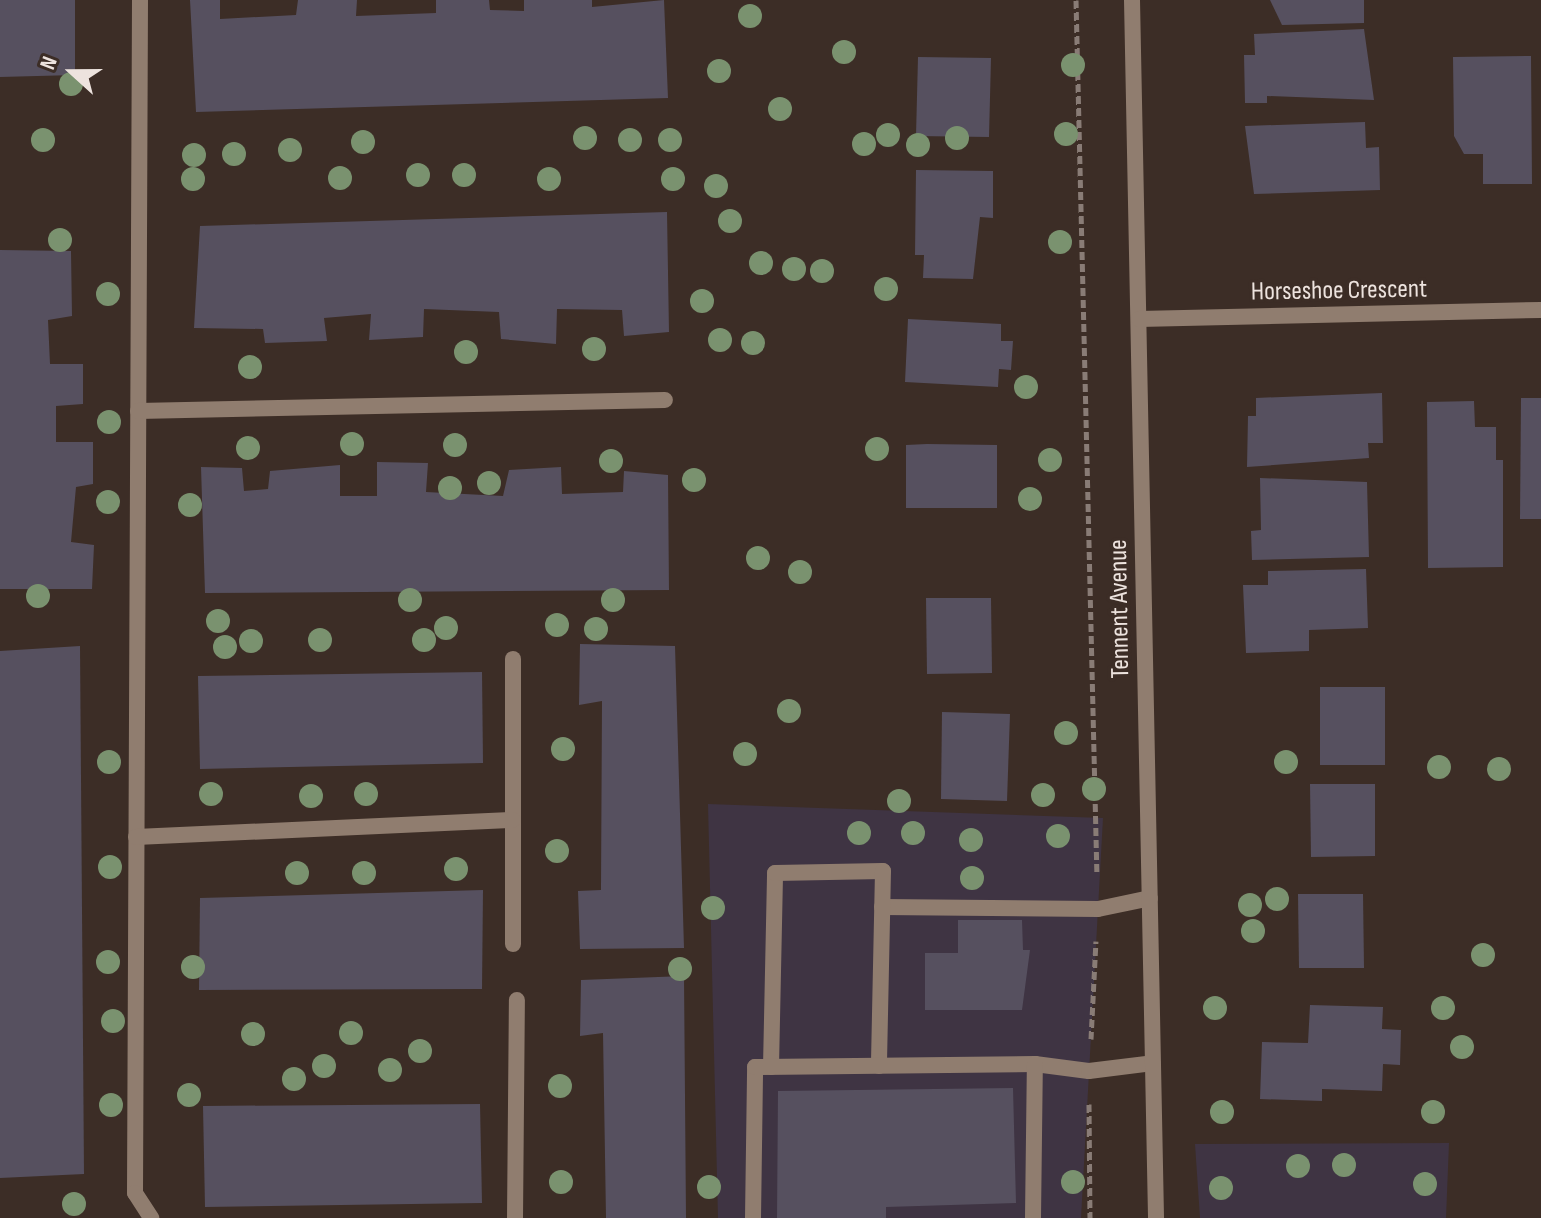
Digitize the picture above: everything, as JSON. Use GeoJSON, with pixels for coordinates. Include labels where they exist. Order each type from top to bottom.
{"type":"FeatureCollection","features":[{"type":"Feature","properties":{"kind":"street"},"geometry":{"type":"LineString","coordinates":[[140,0],[135,1193],[151,1218]]}},
{"type":"Feature","properties":{"kind":"street","name":"Tennent Avenue"},"geometry":{"type":"LineString","coordinates":[[1132,0],[1156,1218]]}},
{"type":"Feature","properties":{"kind":"street","name":"Horseshoe Crescent"},"geometry":{"type":"LineString","coordinates":[[1139,319],[1541,310]]}},
{"type":"Feature","properties":{"kind":"street"},"geometry":{"type":"LineString","coordinates":[[138,411],[665,400]]}},
{"type":"Feature","properties":{"kind":"street"},"geometry":{"type":"LineString","coordinates":[[513,659],[513,944]]}},
{"type":"Feature","properties":{"kind":"street"},"geometry":{"type":"LineString","coordinates":[[136,837],[513,820]]}},
{"type":"Feature","properties":{"kind":"street"},"geometry":{"type":"LineString","coordinates":[[771,1067],[775,873],[883,871],[879,1066]]}},
{"type":"Feature","properties":{"kind":"street"},"geometry":{"type":"LineString","coordinates":[[882,907],[1098,909],[1150,898]]}},
{"type":"Feature","properties":{"kind":"street"},"geometry":{"type":"LineString","coordinates":[[515,1218],[517,1000]]}},
{"type":"Feature","properties":{"kind":"street"},"geometry":{"type":"LineString","coordinates":[[753,1218],[755,1067],[1035,1064],[1089,1071],[1153,1063]]}},
{"type":"Feature","properties":{"kind":"street"},"geometry":{"type":"LineString","coordinates":[[1033,1218],[1035,1064]]}},
{"type":"Feature","properties":{"kind":"path"},"geometry":{"type":"LineString","coordinates":[[1076,0],[1098,909],[1089,1071],[1090,1218]]}},
{"type":"Feature","properties":{"kind":"shaded area"},"geometry":{"type":"Polygon","coordinates":[[[708,804],[1103,818],[1081,1218],[718,1218],[708,804]]]}},
{"type":"Feature","properties":{"kind":"shaded area"},"geometry":{"type":"Polygon","coordinates":[[[1449,1143],[1446,1218],[1200,1218],[1195,1144],[1449,1143]]]}},
{"type":"Feature","properties":{"kind":"building"},"geometry":{"type":"Polygon","coordinates":[[[0,0],[75,0],[75,75],[0,77],[0,0]]]}},
{"type":"Feature","properties":{"kind":"building"},"geometry":{"type":"Polygon","coordinates":[[[190,0],[220,0],[220,19],[296,15],[298,0],[357,0],[356,16],[436,13],[436,0],[489,0],[490,10],[524,11],[524,0],[592,0],[592,7],[664,0],[668,98],[196,112],[190,0]]]}},
{"type":"Feature","properties":{"kind":"building"},"geometry":{"type":"Polygon","coordinates":[[[1270,0],[1364,0],[1364,23],[1282,25],[1270,0]]]}},
{"type":"Feature","properties":{"kind":"building"},"geometry":{"type":"Polygon","coordinates":[[[1364,29],[1374,100],[1267,96],[1267,103],[1245,103],[1244,55],[1255,55],[1254,34],[1364,29]]]}},
{"type":"Feature","properties":{"kind":"building"},"geometry":{"type":"Polygon","coordinates":[[[1531,56],[1532,184],[1483,184],[1483,154],[1464,154],[1454,136],[1453,57],[1531,56]]]}},
{"type":"Feature","properties":{"kind":"building"},"geometry":{"type":"Polygon","coordinates":[[[918,57],[991,58],[989,137],[916,136],[918,57]]]}},
{"type":"Feature","properties":{"kind":"building"},"geometry":{"type":"Polygon","coordinates":[[[1365,122],[1366,148],[1379,147],[1380,190],[1254,194],[1245,126],[1365,122]]]}},
{"type":"Feature","properties":{"kind":"building"},"geometry":{"type":"Polygon","coordinates":[[[916,170],[993,171],[993,218],[980,217],[973,279],[923,278],[924,255],[915,255],[916,170]]]}},
{"type":"Feature","properties":{"kind":"building"},"geometry":{"type":"Polygon","coordinates":[[[667,212],[669,332],[624,336],[622,310],[557,309],[556,344],[501,339],[499,312],[424,309],[423,337],[369,340],[371,314],[324,318],[327,341],[265,343],[263,329],[194,328],[200,226],[667,212]]]}},
{"type":"Feature","properties":{"kind":"building"},"geometry":{"type":"Polygon","coordinates":[[[0,250],[71,251],[72,316],[48,320],[50,364],[83,364],[83,404],[56,406],[56,442],[93,442],[93,484],[76,487],[71,542],[94,545],[92,589],[0,589],[0,250]]]}},
{"type":"Feature","properties":{"kind":"building"},"geometry":{"type":"Polygon","coordinates":[[[908,319],[1001,324],[1001,341],[1013,341],[1011,370],[999,369],[998,387],[905,382],[908,319]]]}},
{"type":"Feature","properties":{"kind":"building"},"geometry":{"type":"Polygon","coordinates":[[[1382,393],[1383,443],[1368,443],[1369,458],[1247,467],[1248,416],[1256,416],[1256,398],[1382,393]]]}},
{"type":"Feature","properties":{"kind":"building"},"geometry":{"type":"Polygon","coordinates":[[[1521,398],[1541,398],[1541,519],[1520,519],[1521,398]]]}},
{"type":"Feature","properties":{"kind":"building"},"geometry":{"type":"Polygon","coordinates":[[[1474,401],[1475,427],[1496,427],[1496,460],[1503,460],[1503,567],[1428,568],[1427,402],[1474,401]]]}},
{"type":"Feature","properties":{"kind":"building"},"geometry":{"type":"Polygon","coordinates":[[[906,445],[997,445],[997,508],[906,508],[906,445]]]}},
{"type":"Feature","properties":{"kind":"building"},"geometry":{"type":"Polygon","coordinates":[[[377,462],[428,463],[426,492],[503,496],[509,470],[561,467],[562,494],[623,492],[624,471],[668,475],[669,590],[205,593],[201,467],[242,468],[244,491],[268,489],[270,471],[340,465],[340,496],[377,496],[377,462]]]}},
{"type":"Feature","properties":{"kind":"building"},"geometry":{"type":"Polygon","coordinates":[[[1260,478],[1367,482],[1369,557],[1252,560],[1251,531],[1261,530],[1260,478]]]}},
{"type":"Feature","properties":{"kind":"building"},"geometry":{"type":"Polygon","coordinates":[[[1366,569],[1368,628],[1309,630],[1309,651],[1246,653],[1243,585],[1268,585],[1268,571],[1366,569]]]}},
{"type":"Feature","properties":{"kind":"building"},"geometry":{"type":"Polygon","coordinates":[[[926,598],[991,598],[992,673],[927,674],[926,598]]]}},
{"type":"Feature","properties":{"kind":"building"},"geometry":{"type":"Polygon","coordinates":[[[580,644],[675,646],[684,948],[580,949],[578,891],[601,890],[602,701],[579,705],[580,644]]]}},
{"type":"Feature","properties":{"kind":"building"},"geometry":{"type":"Polygon","coordinates":[[[80,646],[84,1174],[0,1178],[0,651],[80,646]]]}},
{"type":"Feature","properties":{"kind":"building"},"geometry":{"type":"Polygon","coordinates":[[[482,672],[483,763],[200,769],[198,676],[482,672]]]}},
{"type":"Feature","properties":{"kind":"building"},"geometry":{"type":"Polygon","coordinates":[[[1320,687],[1385,687],[1385,765],[1320,765],[1320,687]]]}},
{"type":"Feature","properties":{"kind":"building"},"geometry":{"type":"Polygon","coordinates":[[[942,712],[1010,714],[1007,801],[941,799],[942,712]]]}},
{"type":"Feature","properties":{"kind":"building"},"geometry":{"type":"Polygon","coordinates":[[[1310,784],[1375,784],[1375,856],[1311,857],[1310,784]]]}},
{"type":"Feature","properties":{"kind":"building"},"geometry":{"type":"Polygon","coordinates":[[[483,890],[482,989],[199,990],[200,898],[483,890]]]}},
{"type":"Feature","properties":{"kind":"building"},"geometry":{"type":"Polygon","coordinates":[[[1298,894],[1363,894],[1364,968],[1299,968],[1298,894]]]}},
{"type":"Feature","properties":{"kind":"building"},"geometry":{"type":"Polygon","coordinates":[[[958,920],[1022,920],[1023,950],[1030,950],[1022,1010],[925,1010],[925,953],[958,953],[958,920]]]}},
{"type":"Feature","properties":{"kind":"building"},"geometry":{"type":"Polygon","coordinates":[[[684,976],[686,1218],[606,1218],[603,1033],[580,1036],[581,980],[684,976]]]}},
{"type":"Feature","properties":{"kind":"building"},"geometry":{"type":"Polygon","coordinates":[[[1310,1005],[1383,1007],[1382,1029],[1401,1030],[1400,1065],[1383,1064],[1382,1091],[1322,1089],[1322,1101],[1260,1099],[1262,1042],[1308,1043],[1310,1005]]]}},
{"type":"Feature","properties":{"kind":"building"},"geometry":{"type":"Polygon","coordinates":[[[1013,1088],[1016,1203],[886,1207],[886,1218],[777,1218],[778,1091],[1013,1088]]]}},
{"type":"Feature","properties":{"kind":"building"},"geometry":{"type":"Polygon","coordinates":[[[480,1104],[482,1203],[205,1207],[203,1106],[480,1104]]]}}]}
